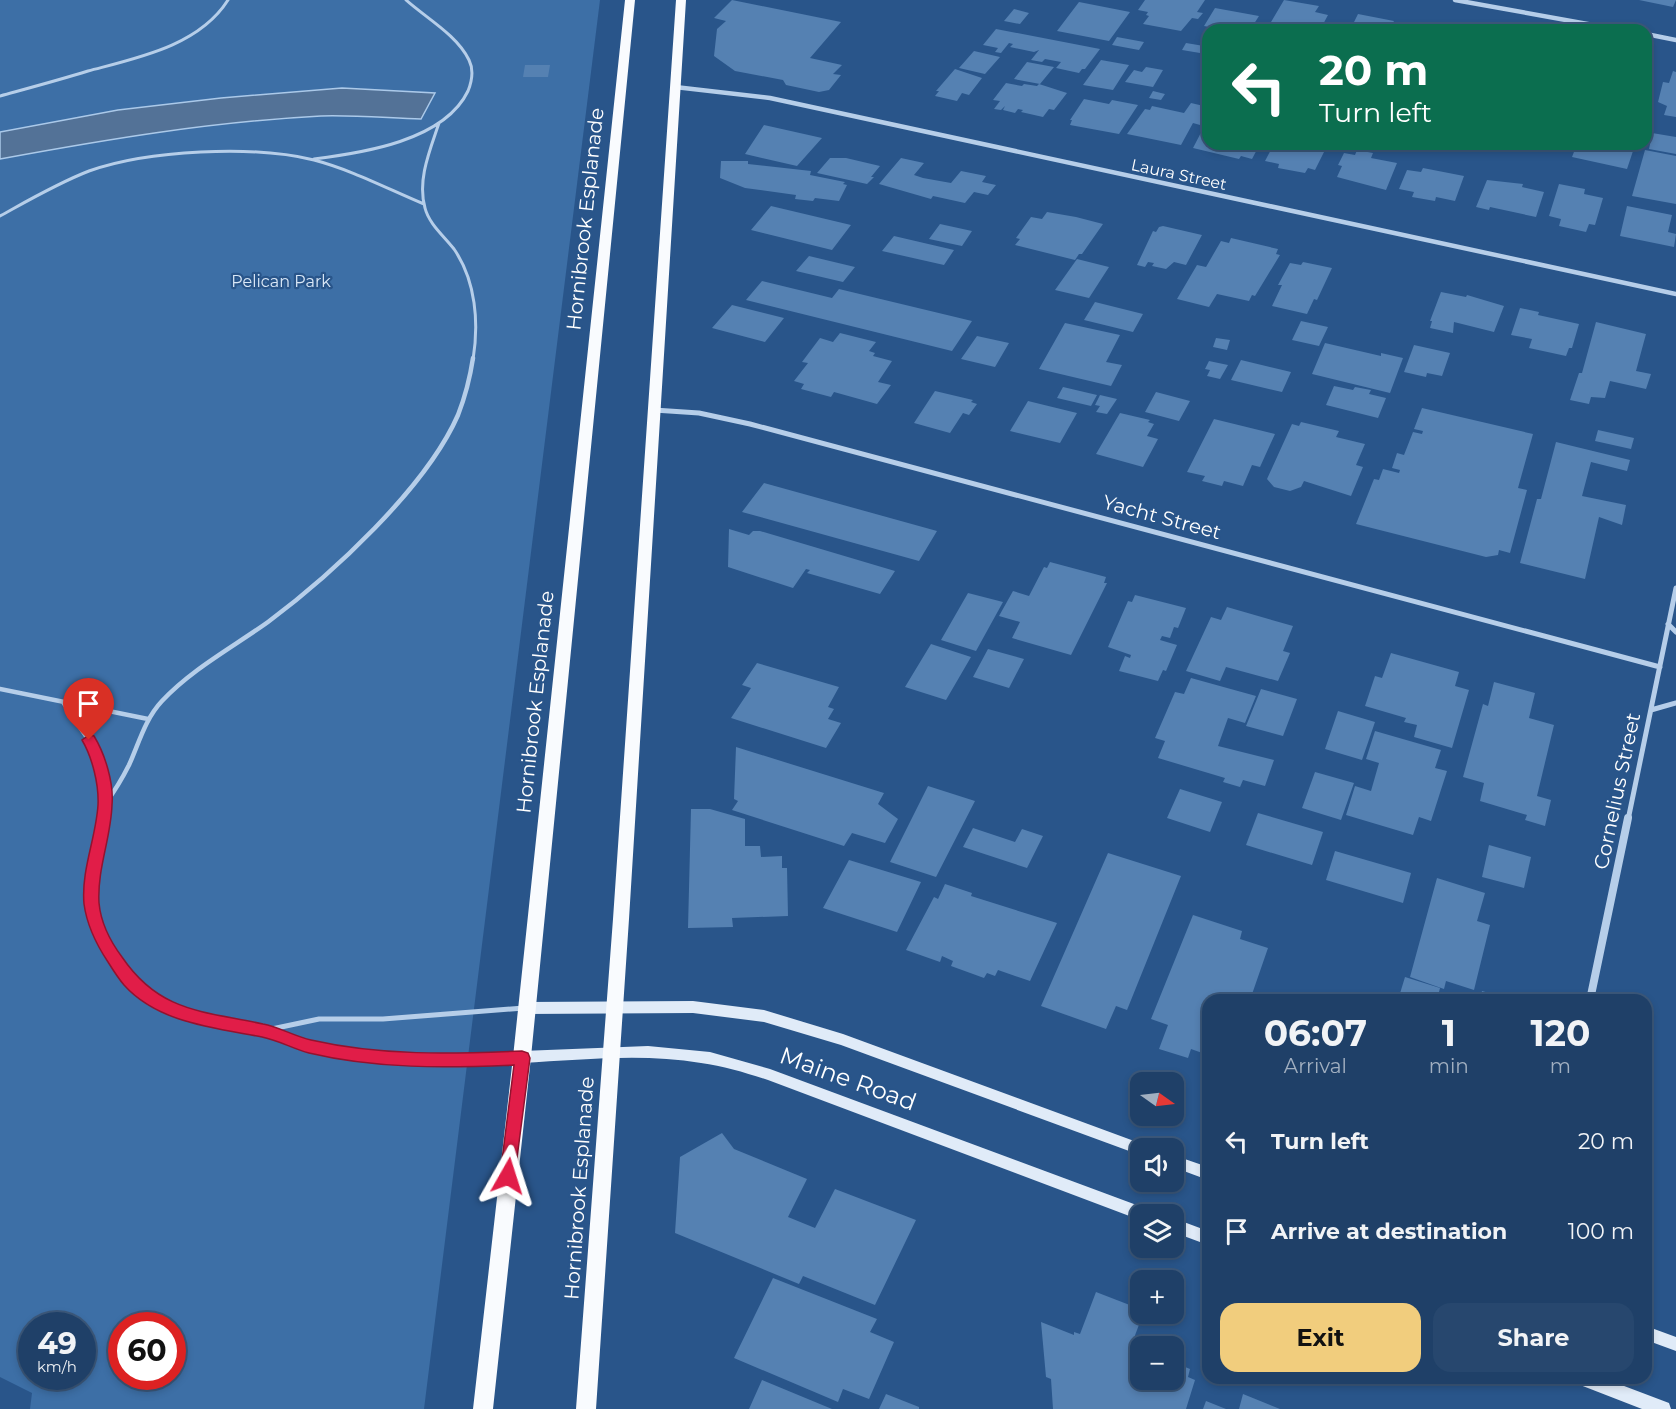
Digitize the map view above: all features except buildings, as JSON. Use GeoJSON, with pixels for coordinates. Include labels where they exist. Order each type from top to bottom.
{"type":"FeatureCollection","features":[{"type":"Feature","properties":{"kind":"main road","name":"Hornibrook Esplanade"},"geometry":{"type":"LineString","coordinates":[[483,1409],[522,1058],[630,0]]}},
{"type":"Feature","properties":{"kind":"main road","name":"Hornibrook Esplanade"},"geometry":{"type":"LineString","coordinates":[[586,1409],[612,1052],[681,0]]}},
{"type":"Feature","properties":{"kind":"street"},"geometry":{"type":"LineString","coordinates":[[1455,0],[1588,24]]}},
{"type":"Feature","properties":{"kind":"street"},"geometry":{"type":"LineString","coordinates":[[1652,35],[1676,40]]}},
{"type":"Feature","properties":{"kind":"street","name":"Laura Street"},"geometry":{"type":"LineString","coordinates":[[675,87],[770,98],[1676,294]]}},
{"type":"Feature","properties":{"kind":"street","name":"Yacht Street"},"geometry":{"type":"LineString","coordinates":[[654,410],[699,413],[750,424],[1660,668]]}},
{"type":"Feature","properties":{"kind":"street","name":"Cornelius Street"},"geometry":{"type":"LineString","coordinates":[[1591,994],[1676,588]]}},
{"type":"Feature","properties":{"kind":"street"},"geometry":{"type":"LineString","coordinates":[[1668,624],[1676,632]]}},
{"type":"Feature","properties":{"kind":"street"},"geometry":{"type":"LineString","coordinates":[[1651,711],[1676,703]]}},
{"type":"Feature","properties":{"kind":"street","name":"Maine Road"},"geometry":{"type":"LineString","coordinates":[[526,1008],[693,1007],[726,1010],[800,1026],[1130,1145]]}},
{"type":"Feature","properties":{"kind":"street","name":"Maine Road"},"geometry":{"type":"LineString","coordinates":[[522,1058],[612,1052],[690,1055],[770,1075],[1130,1209]]}},
{"type":"Feature","properties":{"kind":"street"},"geometry":{"type":"LineString","coordinates":[[1184,1165],[1202,1172]]}},
{"type":"Feature","properties":{"kind":"street"},"geometry":{"type":"LineString","coordinates":[[1184,1230],[1202,1236]]}},
{"type":"Feature","properties":{"kind":"street"},"geometry":{"type":"LineString","coordinates":[[1652,1335],[1676,1344]]}},
{"type":"Feature","properties":{"kind":"street"},"geometry":{"type":"LineString","coordinates":[[1597,1384],[1663,1409]]}},
{"type":"Feature","properties":{"kind":"lane"},"geometry":{"type":"LineString","coordinates":[[0,96],[147,55],[169,46],[200,29],[225,6],[228,0]]}},
{"type":"Feature","properties":{"kind":"lane"},"geometry":{"type":"LineString","coordinates":[[0,216],[76,176],[103,166],[133,160],[234,153],[311,159],[343,156],[390,144],[439,123],[464,99],[471,87],[470,62],[462,51],[406,0]]}},
{"type":"Feature","properties":{"kind":"lane"},"geometry":{"type":"LineString","coordinates":[[105,804],[126,772],[148,719],[180,684],[302,597],[338,565],[416,480],[441,445],[457,417],[476,350],[475,316],[468,282],[458,255],[427,216],[424,204],[425,159],[439,123]]}},
{"type":"Feature","properties":{"kind":"lane"},"geometry":{"type":"LineString","coordinates":[[311,159],[348,170],[424,204]]}},
{"type":"Feature","properties":{"kind":"lane"},"geometry":{"type":"LineString","coordinates":[[0,689],[148,719]]}},
{"type":"Feature","properties":{"kind":"lane"},"geometry":{"type":"LineString","coordinates":[[63,702],[98,754],[105,804],[93,864],[92,904],[100,938],[129,981],[150,997],[180,1013],[225,1025],[264,1031],[309,1046],[378,1058],[442,1061],[522,1058]]}},
{"type":"Feature","properties":{"kind":"lane"},"geometry":{"type":"LineString","coordinates":[[264,1031],[319,1019],[383,1019],[526,1008]]}},
{"type":"Feature","properties":{"kind":"green space","name":"Pelican Park"},"geometry":{"type":"Polygon","coordinates":[[[0,0],[600,0],[424,1409],[30,1409],[32,1393],[26,1390],[96,1390],[96,1312],[18,1312],[18,1386],[0,1377],[0,0]]]}},
{"type":"Feature","properties":{"kind":"shaded area"},"geometry":{"type":"Polygon","coordinates":[[[342,88],[435,93],[421,119],[321,116],[239,122],[120,138],[0,159],[0,132],[118,110],[221,98],[342,88]]]}},
{"type":"Feature","properties":{"kind":"route"},"geometry":{"type":"LineString","coordinates":[[89,740],[98,754],[105,804],[93,864],[92,904],[100,938],[129,981],[150,997],[180,1013],[225,1025],[264,1031],[309,1046],[378,1058],[442,1061],[522,1058],[508,1176]]}}]}
